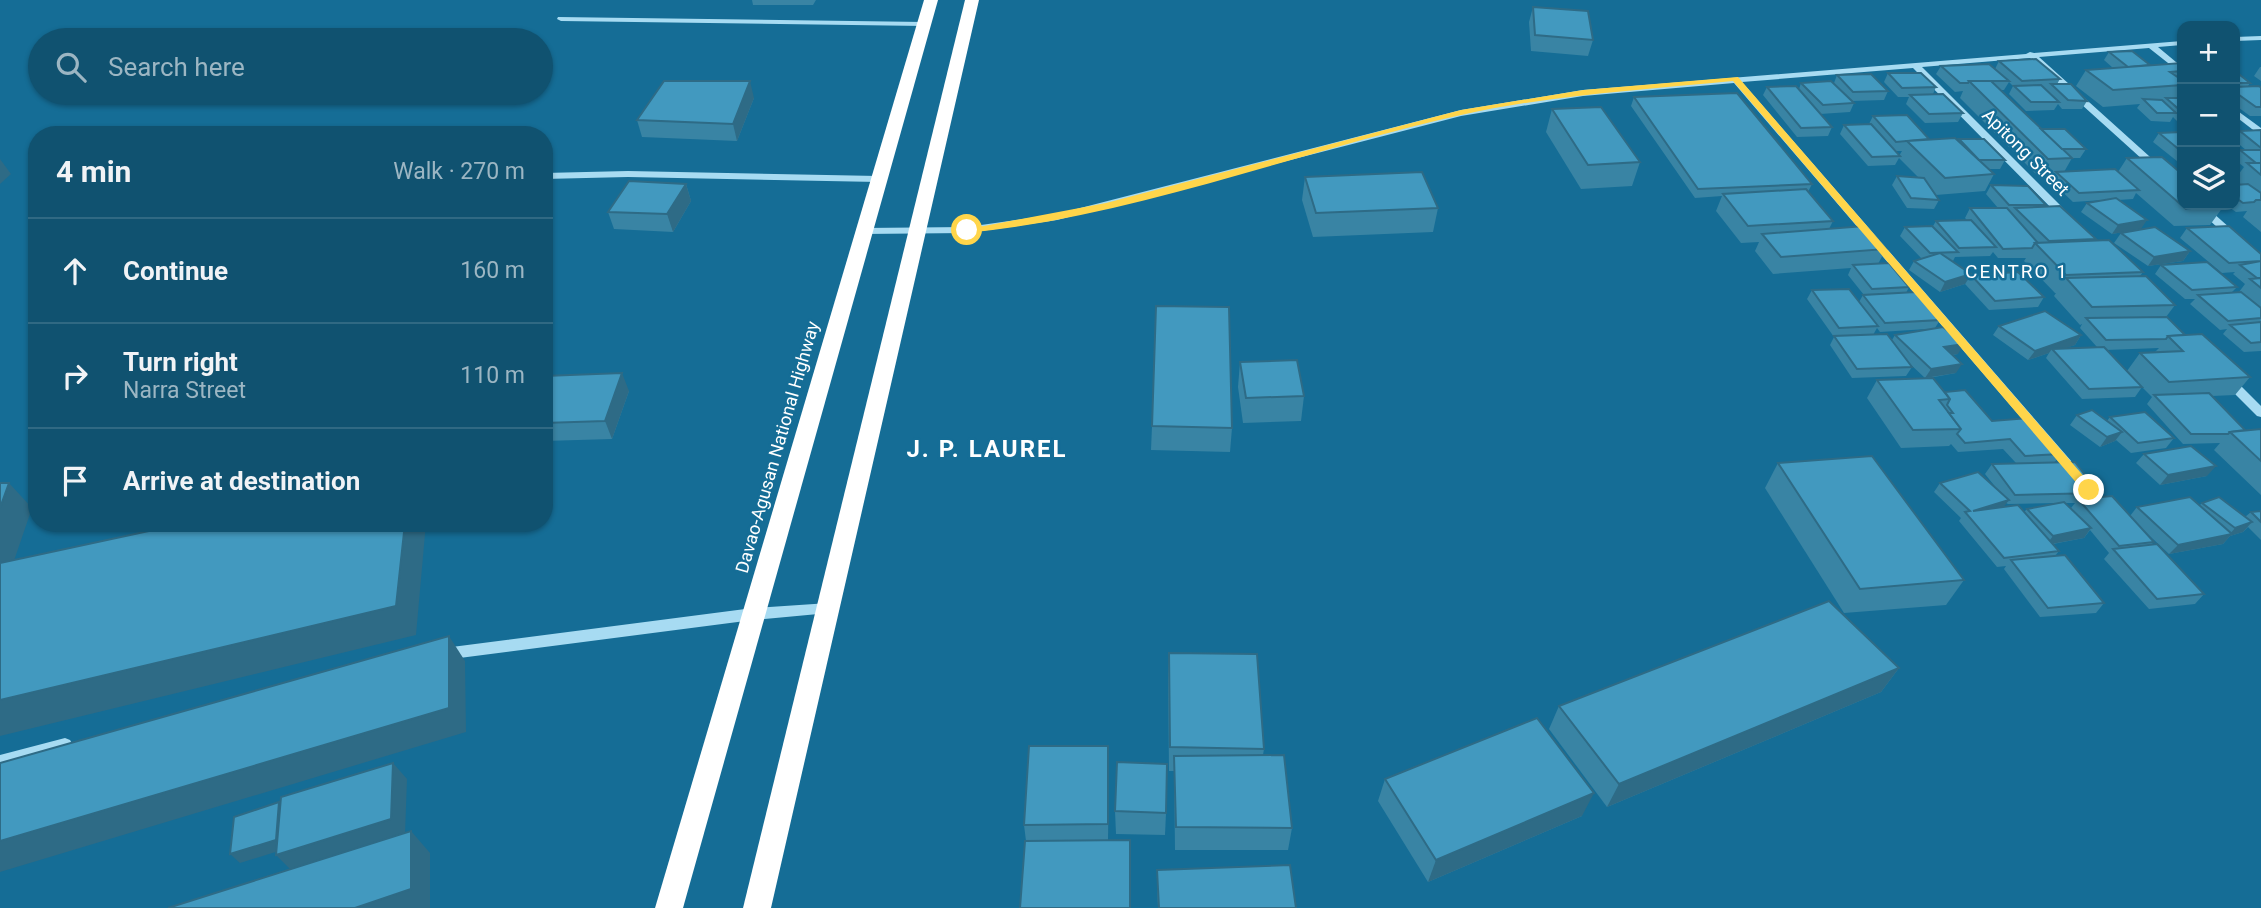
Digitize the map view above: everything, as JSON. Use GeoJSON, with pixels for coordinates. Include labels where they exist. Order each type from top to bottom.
{"type":"FeatureCollection","features":[{"type":"Feature","properties":{"kind":"highway","name":"Davao-Agusan National Highway"},"geometry":{"type":"LineString","coordinates":[[669,908],[931,0]]}},
{"type":"Feature","properties":{"kind":"highway"},"geometry":{"type":"LineString","coordinates":[[757,908],[972,0]]}},
{"type":"Feature","properties":{"kind":"street"},"geometry":{"type":"LineString","coordinates":[[561,19],[924,24]]}},
{"type":"Feature","properties":{"kind":"street"},"geometry":{"type":"LineString","coordinates":[[2240,39],[2260,38]]}},
{"type":"Feature","properties":{"kind":"street"},"geometry":{"type":"LineString","coordinates":[[863,231],[915,232],[1010,226],[1057,218],[1461,113],[1583,93],[2177,43]]}},
{"type":"Feature","properties":{"kind":"street"},"geometry":{"type":"LineString","coordinates":[[2150,45],[2177,67]]}},
{"type":"Feature","properties":{"kind":"street"},"geometry":{"type":"LineString","coordinates":[[2030,54],[2162,172]]}},
{"type":"Feature","properties":{"kind":"street","name":"Apitong Street"},"geometry":{"type":"LineString","coordinates":[[1914,64],[2078,229]]}},
{"type":"Feature","properties":{"kind":"street"},"geometry":{"type":"LineString","coordinates":[[1735,79],[2080,479]]}},
{"type":"Feature","properties":{"kind":"street"},"geometry":{"type":"LineString","coordinates":[[2240,116],[2261,133]]}},
{"type":"Feature","properties":{"kind":"street"},"geometry":{"type":"LineString","coordinates":[[553,176],[628,174],[878,178]]}},
{"type":"Feature","properties":{"kind":"street"},"geometry":{"type":"LineString","coordinates":[[2204,210],[2243,245]]}},
{"type":"Feature","properties":{"kind":"street"},"geometry":{"type":"LineString","coordinates":[[2222,374],[2261,413]]}},
{"type":"Feature","properties":{"kind":"street"},"geometry":{"type":"LineString","coordinates":[[426,656],[753,614],[829,608]]}},
{"type":"Feature","properties":{"kind":"street"},"geometry":{"type":"LineString","coordinates":[[0,762],[80,741]]}},
{"type":"Feature","properties":{"kind":"building"},"geometry":{"type":"Polygon","coordinates":[[[1533,7],[1588,11],[1593,40],[1535,35],[1533,7]]]}},
{"type":"Feature","properties":{"kind":"building"},"geometry":{"type":"Polygon","coordinates":[[[2132,51],[2150,65],[2128,67],[2109,52],[2132,51]]]}},
{"type":"Feature","properties":{"kind":"building"},"geometry":{"type":"Polygon","coordinates":[[[2036,59],[2060,79],[2022,81],[1999,61],[2036,59]]]}},
{"type":"Feature","properties":{"kind":"building"},"geometry":{"type":"Polygon","coordinates":[[[2177,63],[2177,71],[2170,72],[2177,77],[2177,85],[2113,90],[2086,70],[2177,63]]]}},
{"type":"Feature","properties":{"kind":"building"},"geometry":{"type":"Polygon","coordinates":[[[1989,64],[2009,81],[1960,83],[1941,66],[1989,64]]]}},
{"type":"Feature","properties":{"kind":"building"},"geometry":{"type":"Polygon","coordinates":[[[1888,73],[1921,73],[1936,87],[1902,88],[1888,73]]]}},
{"type":"Feature","properties":{"kind":"building"},"geometry":{"type":"Polygon","coordinates":[[[1871,74],[1888,91],[1853,92],[1837,75],[1871,74]]]}},
{"type":"Feature","properties":{"kind":"building"},"geometry":{"type":"Polygon","coordinates":[[[2240,75],[2250,83],[2240,83],[2240,75]]]}},
{"type":"Feature","properties":{"kind":"building"},"geometry":{"type":"Polygon","coordinates":[[[664,81],[750,81],[733,124],[637,120],[664,81]]]}},
{"type":"Feature","properties":{"kind":"building"},"geometry":{"type":"Polygon","coordinates":[[[1831,81],[1854,103],[1823,105],[1801,83],[1831,81]]]}},
{"type":"Feature","properties":{"kind":"building"},"geometry":{"type":"Polygon","coordinates":[[[1969,81],[1991,81],[2072,158],[2048,159],[1969,81]]]}},
{"type":"Feature","properties":{"kind":"building"},"geometry":{"type":"Polygon","coordinates":[[[2051,84],[2071,84],[2087,101],[2068,100],[2051,84]]]}},
{"type":"Feature","properties":{"kind":"building"},"geometry":{"type":"Polygon","coordinates":[[[2041,85],[2059,102],[2031,102],[2014,86],[2041,85]]]}},
{"type":"Feature","properties":{"kind":"building"},"geometry":{"type":"Polygon","coordinates":[[[1796,86],[1832,127],[1801,128],[1767,87],[1796,86]]]}},
{"type":"Feature","properties":{"kind":"building"},"geometry":{"type":"Polygon","coordinates":[[[2240,87],[2261,87],[2261,107],[2256,107],[2240,96],[2240,87]]]}},
{"type":"Feature","properties":{"kind":"building"},"geometry":{"type":"Polygon","coordinates":[[[1737,93],[1812,184],[1698,189],[1634,97],[1737,93]]]}},
{"type":"Feature","properties":{"kind":"building"},"geometry":{"type":"Polygon","coordinates":[[[1943,94],[1963,113],[1929,114],[1910,95],[1943,94]]]}},
{"type":"Feature","properties":{"kind":"building"},"geometry":{"type":"Polygon","coordinates":[[[2166,98],[2177,98],[2177,108],[2166,98]]]}},
{"type":"Feature","properties":{"kind":"building"},"geometry":{"type":"Polygon","coordinates":[[[2143,99],[2162,100],[2176,113],[2157,113],[2143,99]]]}},
{"type":"Feature","properties":{"kind":"building"},"geometry":{"type":"Polygon","coordinates":[[[1601,107],[1640,162],[1588,165],[1552,109],[1601,107]]]}},
{"type":"Feature","properties":{"kind":"building"},"geometry":{"type":"Polygon","coordinates":[[[1907,115],[1929,139],[1896,142],[1873,116],[1907,115]]]}},
{"type":"Feature","properties":{"kind":"building"},"geometry":{"type":"Polygon","coordinates":[[[1871,124],[1900,156],[1872,157],[1844,125],[1871,124]]]}},
{"type":"Feature","properties":{"kind":"building"},"geometry":{"type":"Polygon","coordinates":[[[2041,129],[2065,129],[2086,149],[2062,149],[2041,129]]]}},
{"type":"Feature","properties":{"kind":"building"},"geometry":{"type":"Polygon","coordinates":[[[2261,130],[2261,148],[2240,131],[2261,130]]]}},
{"type":"Feature","properties":{"kind":"building"},"geometry":{"type":"Polygon","coordinates":[[[2177,132],[2177,148],[2159,133],[2177,132]]]}},
{"type":"Feature","properties":{"kind":"building"},"geometry":{"type":"Polygon","coordinates":[[[1955,138],[1994,174],[1945,178],[1907,141],[1955,138]]]}},
{"type":"Feature","properties":{"kind":"building"},"geometry":{"type":"Polygon","coordinates":[[[1959,139],[1984,139],[2005,160],[1979,160],[1959,139]]]}},
{"type":"Feature","properties":{"kind":"building"},"geometry":{"type":"Polygon","coordinates":[[[2240,150],[2261,150],[2261,163],[2256,163],[2240,150]]]}},
{"type":"Feature","properties":{"kind":"building"},"geometry":{"type":"Polygon","coordinates":[[[2162,157],[2177,170],[2177,201],[2127,158],[2162,157]]]}},
{"type":"Feature","properties":{"kind":"building"},"geometry":{"type":"Polygon","coordinates":[[[2247,163],[2261,163],[2261,175],[2247,163]]]}},
{"type":"Feature","properties":{"kind":"building"},"geometry":{"type":"Polygon","coordinates":[[[2115,169],[2139,190],[2079,193],[2056,172],[2115,169]]]}},
{"type":"Feature","properties":{"kind":"building"},"geometry":{"type":"Polygon","coordinates":[[[1422,172],[1438,208],[1316,213],[1305,177],[1422,172]]]}},
{"type":"Feature","properties":{"kind":"building"},"geometry":{"type":"Polygon","coordinates":[[[1897,176],[1924,178],[1939,200],[1911,198],[1897,176]]]}},
{"type":"Feature","properties":{"kind":"building"},"geometry":{"type":"Polygon","coordinates":[[[629,181],[686,184],[667,214],[608,212],[629,181]]]}},
{"type":"Feature","properties":{"kind":"building"},"geometry":{"type":"Polygon","coordinates":[[[2248,184],[2261,193],[2261,200],[2243,203],[2240,201],[2240,185],[2248,184]]]}},
{"type":"Feature","properties":{"kind":"building"},"geometry":{"type":"Polygon","coordinates":[[[1991,185],[2028,186],[2046,205],[2009,205],[1991,185]]]}},
{"type":"Feature","properties":{"kind":"building"},"geometry":{"type":"Polygon","coordinates":[[[1806,189],[1833,221],[1748,226],[1723,194],[1806,189]]]}},
{"type":"Feature","properties":{"kind":"building"},"geometry":{"type":"Polygon","coordinates":[[[2116,198],[2147,220],[2118,225],[2087,203],[2116,198]]]}},
{"type":"Feature","properties":{"kind":"building"},"geometry":{"type":"Polygon","coordinates":[[[2060,206],[2096,239],[2049,241],[2015,208],[2060,206]]]}},
{"type":"Feature","properties":{"kind":"building"},"geometry":{"type":"Polygon","coordinates":[[[1970,208],[2007,208],[2038,243],[2032,248],[2003,249],[1970,208]]]}},
{"type":"Feature","properties":{"kind":"building"},"geometry":{"type":"Polygon","coordinates":[[[1971,220],[1996,247],[1959,248],[1936,221],[1971,220]]]}},
{"type":"Feature","properties":{"kind":"building"},"geometry":{"type":"Polygon","coordinates":[[[1865,226],[1886,249],[1781,257],[1762,234],[1865,226]]]}},
{"type":"Feature","properties":{"kind":"building"},"geometry":{"type":"Polygon","coordinates":[[[1932,226],[1958,252],[1930,253],[1905,227],[1932,226]]]}},
{"type":"Feature","properties":{"kind":"building"},"geometry":{"type":"Polygon","coordinates":[[[2229,226],[2261,254],[2261,261],[2229,263],[2187,228],[2229,226]]]}},
{"type":"Feature","properties":{"kind":"building"},"geometry":{"type":"Polygon","coordinates":[[[2155,227],[2190,251],[2154,257],[2121,233],[2155,227]]]}},
{"type":"Feature","properties":{"kind":"building"},"geometry":{"type":"Polygon","coordinates":[[[2109,240],[2143,272],[2066,275],[2035,243],[2109,240]]]}},
{"type":"Feature","properties":{"kind":"building"},"geometry":{"type":"Polygon","coordinates":[[[1940,253],[1971,274],[1945,282],[1914,261],[1940,253]]]}},
{"type":"Feature","properties":{"kind":"building"},"geometry":{"type":"Polygon","coordinates":[[[2261,261],[2261,278],[2257,278],[2240,265],[2261,261]]]}},
{"type":"Feature","properties":{"kind":"building"},"geometry":{"type":"Polygon","coordinates":[[[2207,262],[2237,287],[2192,290],[2161,265],[2207,262]]]}},
{"type":"Feature","properties":{"kind":"building"},"geometry":{"type":"Polygon","coordinates":[[[1889,263],[1909,287],[1872,289],[1853,265],[1889,263]]]}},
{"type":"Feature","properties":{"kind":"building"},"geometry":{"type":"Polygon","coordinates":[[[2018,272],[2044,297],[1995,301],[1971,275],[2018,272]]]}},
{"type":"Feature","properties":{"kind":"building"},"geometry":{"type":"Polygon","coordinates":[[[2146,276],[2175,305],[2092,307],[2066,278],[2146,276]]]}},
{"type":"Feature","properties":{"kind":"building"},"geometry":{"type":"Polygon","coordinates":[[[2261,278],[2261,288],[2250,279],[2261,278]]]}},
{"type":"Feature","properties":{"kind":"building"},"geometry":{"type":"Polygon","coordinates":[[[1849,289],[1878,326],[1839,328],[1812,290],[1849,289]]]}},
{"type":"Feature","properties":{"kind":"building"},"geometry":{"type":"Polygon","coordinates":[[[1916,292],[1940,320],[1885,323],[1863,295],[1916,292]]]}},
{"type":"Feature","properties":{"kind":"building"},"geometry":{"type":"Polygon","coordinates":[[[2241,292],[2261,308],[2261,318],[2228,321],[2198,295],[2241,292]]]}},
{"type":"Feature","properties":{"kind":"building"},"geometry":{"type":"Polygon","coordinates":[[[1156,306],[1229,307],[1232,428],[1152,426],[1156,306]]]}},
{"type":"Feature","properties":{"kind":"building"},"geometry":{"type":"Polygon","coordinates":[[[2045,311],[2081,335],[2035,351],[1999,326],[2045,311]]]}},
{"type":"Feature","properties":{"kind":"building"},"geometry":{"type":"Polygon","coordinates":[[[2167,317],[2185,335],[2168,336],[2166,339],[2106,340],[2086,318],[2167,317]]]}},
{"type":"Feature","properties":{"kind":"building"},"geometry":{"type":"Polygon","coordinates":[[[2261,322],[2261,342],[2251,343],[2230,325],[2261,322]]]}},
{"type":"Feature","properties":{"kind":"building"},"geometry":{"type":"Polygon","coordinates":[[[1943,327],[1964,344],[1944,347],[1962,364],[1931,369],[1895,335],[1943,327]]]}},
{"type":"Feature","properties":{"kind":"building"},"geometry":{"type":"Polygon","coordinates":[[[1887,334],[1912,367],[1857,369],[1834,336],[1887,334]]]}},
{"type":"Feature","properties":{"kind":"building"},"geometry":{"type":"Polygon","coordinates":[[[2202,334],[2250,377],[2169,382],[2140,353],[2183,351],[2168,336],[2202,334]]]}},
{"type":"Feature","properties":{"kind":"building"},"geometry":{"type":"Polygon","coordinates":[[[2104,347],[2142,387],[2089,389],[2052,349],[2104,347]]]}},
{"type":"Feature","properties":{"kind":"building"},"geometry":{"type":"Polygon","coordinates":[[[1297,360],[1304,396],[1246,398],[1240,362],[1297,360]]]}},
{"type":"Feature","properties":{"kind":"building"},"geometry":{"type":"Polygon","coordinates":[[[622,373],[605,421],[553,423],[553,376],[622,373]]]}},
{"type":"Feature","properties":{"kind":"building"},"geometry":{"type":"Polygon","coordinates":[[[1933,378],[1950,399],[1939,400],[1961,429],[1913,430],[1877,380],[1933,378]]]}},
{"type":"Feature","properties":{"kind":"building"},"geometry":{"type":"Polygon","coordinates":[[[1965,390],[1992,421],[2029,418],[2061,454],[2025,456],[2010,439],[1965,443],[1957,434],[1961,429],[1949,413],[1953,413],[1947,405],[1950,399],[1945,392],[1965,390]]]}},
{"type":"Feature","properties":{"kind":"building"},"geometry":{"type":"Polygon","coordinates":[[[2209,393],[2245,430],[2228,434],[2191,434],[2154,395],[2209,393]]]}},
{"type":"Feature","properties":{"kind":"building"},"geometry":{"type":"Polygon","coordinates":[[[2092,410],[2122,432],[2107,437],[2077,415],[2092,410]]]}},
{"type":"Feature","properties":{"kind":"building"},"geometry":{"type":"Polygon","coordinates":[[[2145,412],[2174,438],[2138,443],[2110,417],[2145,412]]]}},
{"type":"Feature","properties":{"kind":"building"},"geometry":{"type":"Polygon","coordinates":[[[2261,429],[2261,461],[2230,432],[2261,429]]]}},
{"type":"Feature","properties":{"kind":"building"},"geometry":{"type":"Polygon","coordinates":[[[2191,446],[2216,466],[2168,475],[2144,454],[2191,446]]]}},
{"type":"Feature","properties":{"kind":"building"},"geometry":{"type":"Polygon","coordinates":[[[1872,456],[1964,580],[1860,589],[1778,463],[1872,456]]]}},
{"type":"Feature","properties":{"kind":"building"},"geometry":{"type":"Polygon","coordinates":[[[2075,462],[2099,493],[2015,495],[1992,464],[2075,462]]]}},
{"type":"Feature","properties":{"kind":"building"},"geometry":{"type":"Polygon","coordinates":[[[1978,472],[2009,500],[1973,511],[2018,505],[2059,551],[2004,558],[1965,512],[1970,511],[1940,483],[1978,472]]]}},
{"type":"Feature","properties":{"kind":"building"},"geometry":{"type":"Polygon","coordinates":[[[0,483],[9,483],[0,508],[0,483]]]}},
{"type":"Feature","properties":{"kind":"building"},"geometry":{"type":"Polygon","coordinates":[[[2112,496],[2154,542],[2119,546],[2078,499],[2112,496]]]}},
{"type":"Feature","properties":{"kind":"building"},"geometry":{"type":"Polygon","coordinates":[[[2190,497],[2232,534],[2178,545],[2137,507],[2190,497]]]}},
{"type":"Feature","properties":{"kind":"building"},"geometry":{"type":"Polygon","coordinates":[[[2219,497],[2252,522],[2235,528],[2202,503],[2219,497]]]}},
{"type":"Feature","properties":{"kind":"building"},"geometry":{"type":"Polygon","coordinates":[[[2064,502],[2091,528],[2053,536],[2027,509],[2064,502]]]}},
{"type":"Feature","properties":{"kind":"building"},"geometry":{"type":"Polygon","coordinates":[[[2261,511],[2261,522],[2251,512],[2261,511]]]}},
{"type":"Feature","properties":{"kind":"building"},"geometry":{"type":"Polygon","coordinates":[[[144,532],[404,532],[396,606],[0,700],[0,563],[144,532]]]}},
{"type":"Feature","properties":{"kind":"building"},"geometry":{"type":"Polygon","coordinates":[[[2157,544],[2204,594],[2157,599],[2113,549],[2157,544]]]}},
{"type":"Feature","properties":{"kind":"building"},"geometry":{"type":"Polygon","coordinates":[[[2065,555],[2104,603],[2048,608],[2011,560],[2065,555]]]}},
{"type":"Feature","properties":{"kind":"building"},"geometry":{"type":"Polygon","coordinates":[[[1829,601],[1899,668],[1619,784],[1559,706],[1829,601]]]}},
{"type":"Feature","properties":{"kind":"building"},"geometry":{"type":"Polygon","coordinates":[[[449,636],[449,708],[0,841],[0,763],[449,636]]]}},
{"type":"Feature","properties":{"kind":"building"},"geometry":{"type":"Polygon","coordinates":[[[1169,653],[1257,654],[1264,749],[1170,747],[1169,653]]]}},
{"type":"Feature","properties":{"kind":"building"},"geometry":{"type":"Polygon","coordinates":[[[1537,718],[1594,793],[1436,860],[1385,779],[1537,718]]]}},
{"type":"Feature","properties":{"kind":"building"},"geometry":{"type":"Polygon","coordinates":[[[1029,746],[1108,746],[1108,824],[1024,825],[1029,746]]]}},
{"type":"Feature","properties":{"kind":"building"},"geometry":{"type":"Polygon","coordinates":[[[1284,755],[1292,828],[1176,827],[1174,756],[1284,755]]]}},
{"type":"Feature","properties":{"kind":"building"},"geometry":{"type":"Polygon","coordinates":[[[1117,762],[1167,764],[1166,813],[1115,811],[1117,762]]]}},
{"type":"Feature","properties":{"kind":"building"},"geometry":{"type":"Polygon","coordinates":[[[393,763],[391,819],[276,855],[281,797],[393,763]]]}},
{"type":"Feature","properties":{"kind":"building"},"geometry":{"type":"Polygon","coordinates":[[[279,802],[276,840],[230,854],[234,817],[279,802]]]}},
{"type":"Feature","properties":{"kind":"building"},"geometry":{"type":"Polygon","coordinates":[[[411,831],[411,889],[355,908],[168,908],[411,831]]]}},
{"type":"Feature","properties":{"kind":"building"},"geometry":{"type":"Polygon","coordinates":[[[1130,840],[1130,908],[1020,908],[1025,841],[1130,840]]]}},
{"type":"Feature","properties":{"kind":"building"},"geometry":{"type":"Polygon","coordinates":[[[1290,865],[1296,908],[1159,908],[1157,870],[1290,865]]]}},
{"type":"Feature","properties":{"kind":"district","name":"CENTRO 1"},"geometry":{"type":"Point","coordinates":[2017,271]}},
{"type":"Feature","properties":{"kind":"district","name":"J. P. LAUREL"},"geometry":{"type":"Point","coordinates":[987,449]}},
{"type":"Feature","properties":{"kind":"route"},"geometry":{"type":"LineString","coordinates":[[967,230],[1057,218],[1461,113],[1583,93],[1735,79],[2089,490]]}}]}
